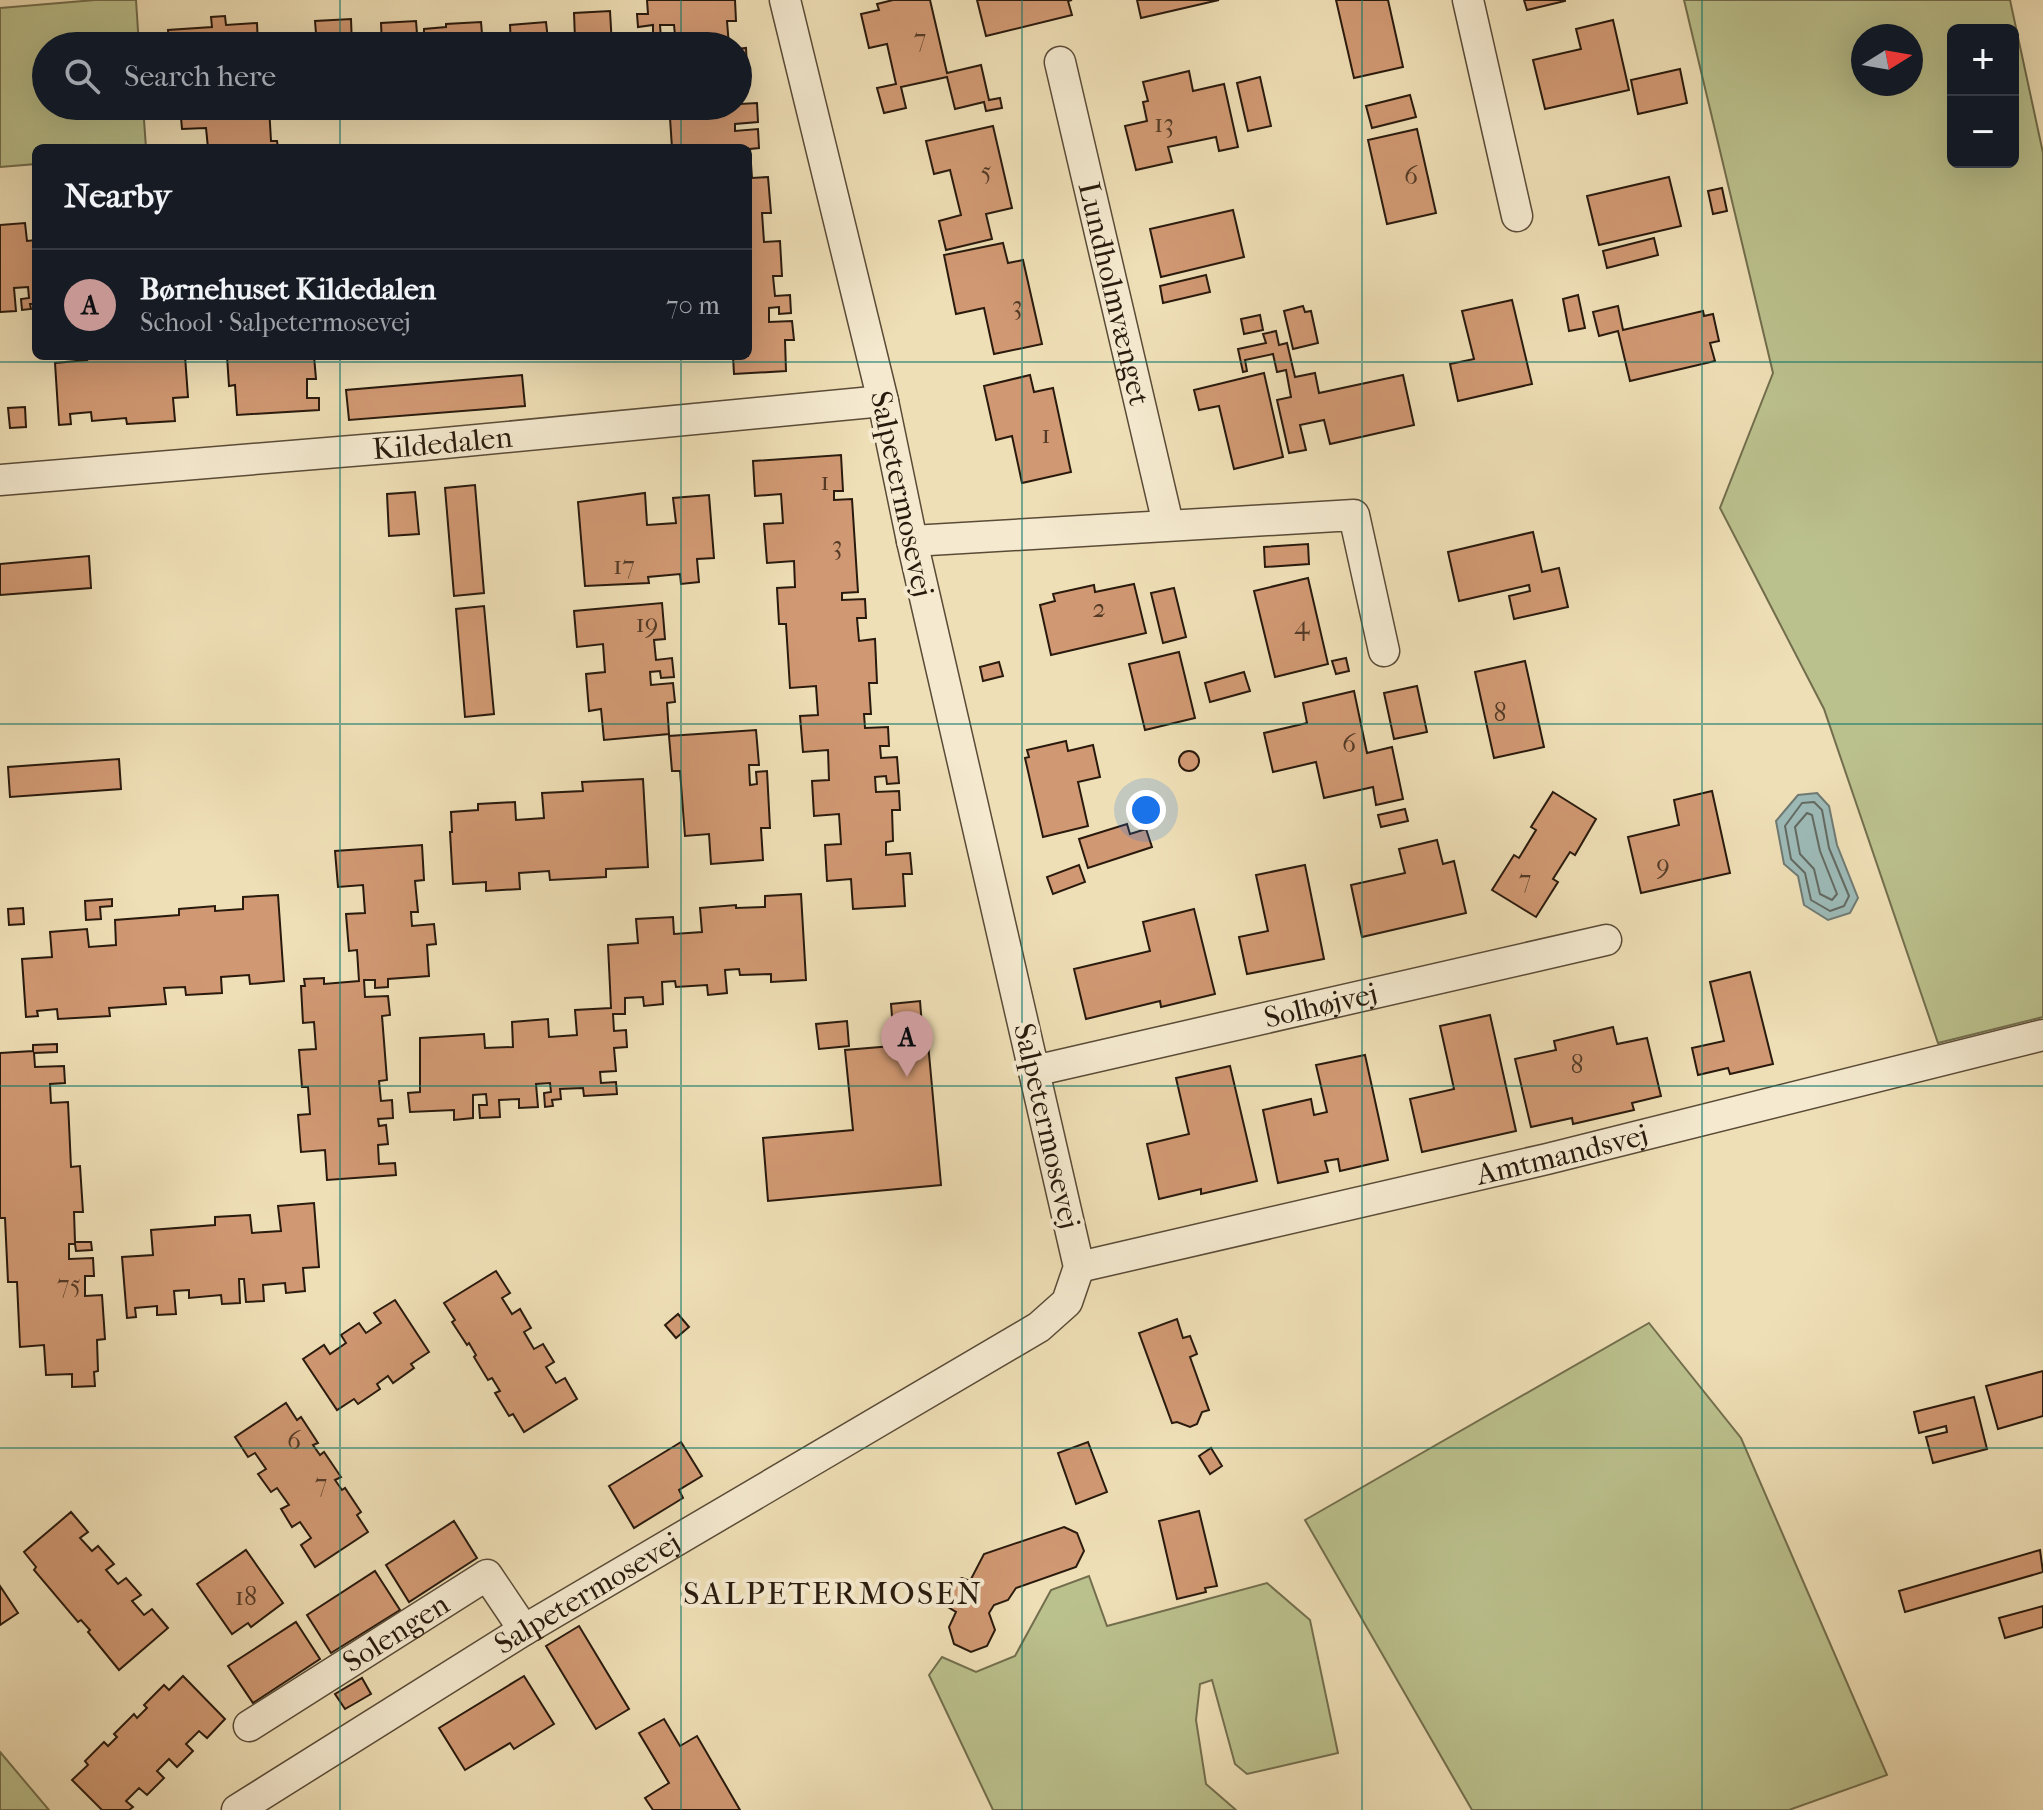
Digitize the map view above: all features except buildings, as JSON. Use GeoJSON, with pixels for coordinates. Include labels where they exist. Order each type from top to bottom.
{"type":"FeatureCollection","features":[{"type":"Feature","properties":{"kind":"street","name":"Salpetermosevej"},"geometry":{"type":"LineString","coordinates":[[237,1810],[524,1630],[1039,1327],[1067,1302],[1079,1267],[912,541],[883,401],[785,0]]}},
{"type":"Feature","properties":{"kind":"street"},"geometry":{"type":"LineString","coordinates":[[1468,0],[1517,216]]}},
{"type":"Feature","properties":{"kind":"street","name":"Lundholmvænget"},"geometry":{"type":"LineString","coordinates":[[1060,62],[1168,524]]}},
{"type":"Feature","properties":{"kind":"street","name":"Kildedalen"},"geometry":{"type":"LineString","coordinates":[[0,480],[424,445],[883,401]]}},
{"type":"Feature","properties":{"kind":"street"},"geometry":{"type":"LineString","coordinates":[[912,541],[1354,515],[1384,651]]}},
{"type":"Feature","properties":{"kind":"street","name":"Solhøjvej"},"geometry":{"type":"LineString","coordinates":[[1034,1071],[1606,940]]}},
{"type":"Feature","properties":{"kind":"street","name":"Amtmandsvej"},"geometry":{"type":"LineString","coordinates":[[1079,1267],[1547,1159],[2043,1035]]}},
{"type":"Feature","properties":{"kind":"street","name":"Solengen"},"geometry":{"type":"LineString","coordinates":[[249,1726],[487,1575],[524,1630]]}},
{"type":"Feature","properties":{"kind":"green space"},"geometry":{"type":"Polygon","coordinates":[[[95,0],[136,0],[138,32],[32,32],[32,120],[144,120],[146,144],[32,144],[32,164],[0,167],[0,8],[95,0]]]}},
{"type":"Feature","properties":{"kind":"green space"},"geometry":{"type":"Polygon","coordinates":[[[1684,0],[2010,0],[2015,24],[1947,24],[1947,168],[2019,168],[2019,42],[2043,153],[2043,1017],[1938,1043],[1824,709],[1720,508],[1773,373],[1684,0]]]}},
{"type":"Feature","properties":{"kind":"green space"},"geometry":{"type":"Polygon","coordinates":[[[1649,1323],[1741,1438],[1887,1775],[1789,1810],[1472,1810],[1305,1520],[1649,1323]]]}},
{"type":"Feature","properties":{"kind":"green space"},"geometry":{"type":"Polygon","coordinates":[[[1089,1576],[1107,1626],[1267,1583],[1310,1620],[1338,1753],[1247,1774],[1235,1764],[1212,1680],[1200,1684],[1196,1720],[1206,1784],[1236,1810],[993,1810],[929,1675],[942,1657],[976,1672],[1015,1656],[1051,1590],[1089,1576]]]}},
{"type":"Feature","properties":{"kind":"green space"},"geometry":{"type":"Polygon","coordinates":[[[0,1752],[49,1810],[0,1810],[0,1752]]]}},
{"type":"Feature","properties":{"kind":"water"},"geometry":{"type":"Polygon","coordinates":[[[1817,793],[1829,806],[1837,845],[1858,898],[1850,913],[1828,920],[1804,905],[1798,876],[1784,864],[1776,821],[1798,795],[1817,793]]]}},
{"type":"Feature","properties":{"kind":"place","name":"Børnehuset Kildedalen"},"geometry":{"type":"Point","coordinates":[907,1077]}},
{"type":"Feature","properties":{"kind":"district","name":"SALPETERMOSEN"},"geometry":{"type":"Point","coordinates":[833,1593]}}]}
